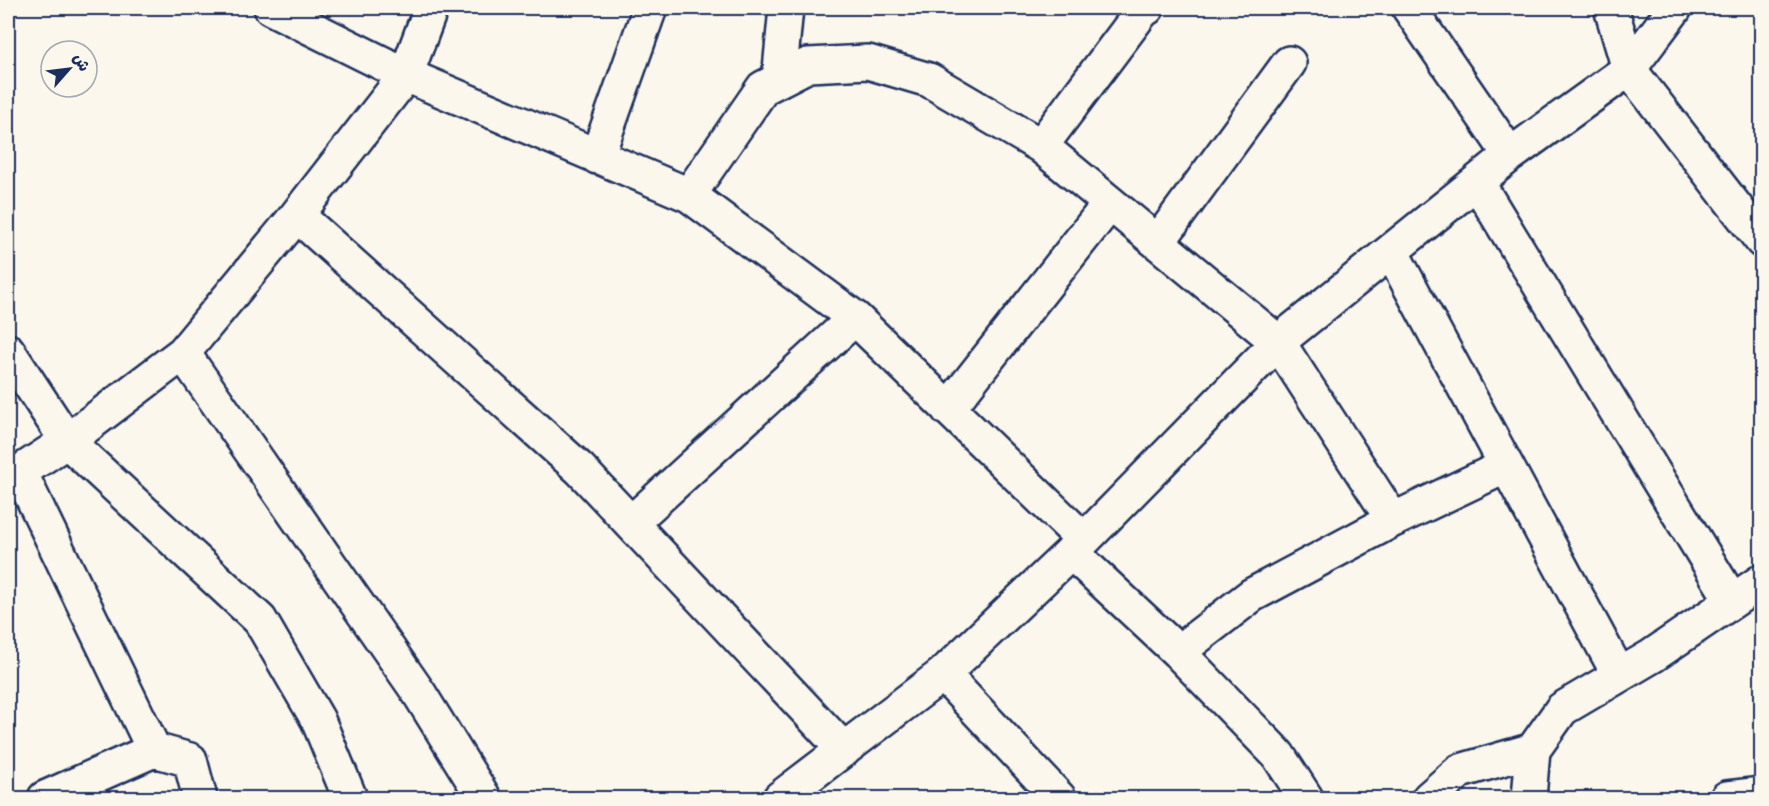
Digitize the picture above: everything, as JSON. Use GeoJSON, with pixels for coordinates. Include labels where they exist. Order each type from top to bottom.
{"type":"FeatureCollection","features":[{"type":"Feature","properties":{"kind":"street"},"geometry":{"type":"LineString","coordinates":[[272,8],[406,75],[689,195],[855,318],[948,409],[1278,754],[1306,798]]}},
{"type":"Feature","properties":{"kind":"street"},"geometry":{"type":"LineString","coordinates":[[153,750],[14,474],[67,441],[183,353],[297,215],[406,75],[431,8]]}},
{"type":"Feature","properties":{"kind":"street"},"geometry":{"type":"LineString","coordinates":[[597,156],[650,8]]}},
{"type":"Feature","properties":{"kind":"street"},"geometry":{"type":"LineString","coordinates":[[779,80],[786,8]]}},
{"type":"Feature","properties":{"kind":"street"},"geometry":{"type":"LineString","coordinates":[[1041,146],[1143,10],[1147,8]]}},
{"type":"Feature","properties":{"kind":"street"},"geometry":{"type":"LineString","coordinates":[[1409,8],[1510,155]]}},
{"type":"Feature","properties":{"kind":"street"},"geometry":{"type":"LineString","coordinates":[[1611,8],[1629,69],[1761,241]]}},
{"type":"Feature","properties":{"kind":"street"},"geometry":{"type":"LineString","coordinates":[[780,798],[943,675],[1077,546],[1278,342],[1510,155],[1629,69],[1675,8]]}},
{"type":"Feature","properties":{"kind":"street"},"geometry":{"type":"LineString","coordinates":[[689,195],[763,88],[808,65],[868,62],[929,80],[1041,146],[1278,342],[1393,520]]}},
{"type":"Feature","properties":{"kind":"street"},"geometry":{"type":"LineString","coordinates":[[1158,242],[1290,63]]}},
{"type":"Feature","properties":{"kind":"street"},"geometry":{"type":"LineString","coordinates":[[1477,182],[1732,601]]}},
{"type":"Feature","properties":{"kind":"street"},"geometry":{"type":"LineString","coordinates":[[948,409],[1110,203]]}},
{"type":"Feature","properties":{"kind":"street"},"geometry":{"type":"LineString","coordinates":[[297,215],[580,469],[844,750]]}},
{"type":"Feature","properties":{"kind":"street"},"geometry":{"type":"LineString","coordinates":[[1391,251],[1619,675]]}},
{"type":"Feature","properties":{"kind":"street"},"geometry":{"type":"LineString","coordinates":[[631,523],[855,318]]}},
{"type":"Feature","properties":{"kind":"street"},"geometry":{"type":"LineString","coordinates":[[8,351],[67,441],[260,621],[318,720],[350,798]]}},
{"type":"Feature","properties":{"kind":"street"},"geometry":{"type":"LineString","coordinates":[[183,353],[419,693],[484,798]]}},
{"type":"Feature","properties":{"kind":"street"},"geometry":{"type":"LineString","coordinates":[[1178,652],[1252,595],[1393,520],[1506,466]]}},
{"type":"Feature","properties":{"kind":"street"},"geometry":{"type":"LineString","coordinates":[[1529,798],[1533,750],[1563,709],[1652,656],[1761,581]]}},
{"type":"Feature","properties":{"kind":"street"},"geometry":{"type":"LineString","coordinates":[[943,675],[1059,798]]}},
{"type":"Feature","properties":{"kind":"street"},"geometry":{"type":"LineString","coordinates":[[45,798],[153,750],[190,760],[200,798]]}},
{"type":"Feature","properties":{"kind":"street"},"geometry":{"type":"LineString","coordinates":[[1429,798],[1460,771],[1533,750]]}},
{"type":"Feature","properties":{"kind":"street"},"geometry":{"type":"LineString","coordinates":[[1727,798],[1761,794]]}}]}
